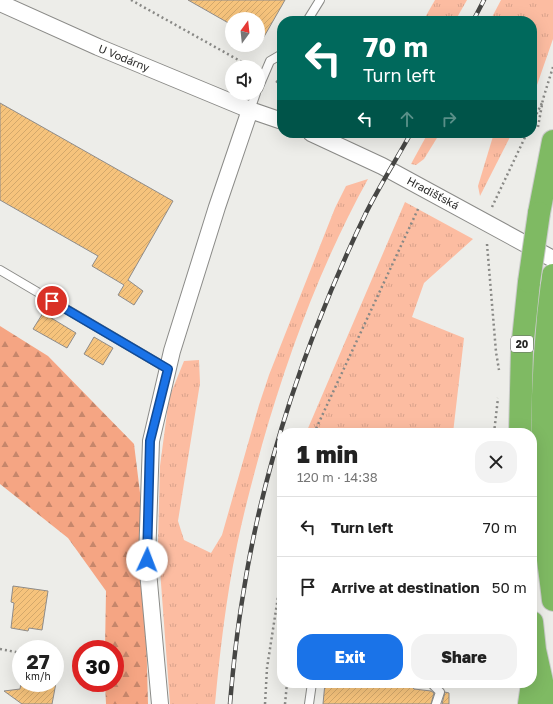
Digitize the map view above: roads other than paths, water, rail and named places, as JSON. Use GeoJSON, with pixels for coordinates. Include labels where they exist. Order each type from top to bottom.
{"type":"FeatureCollection","features":[{"type":"Feature","properties":{"kind":"highway","name":"20"},"geometry":{"type":"LineString","coordinates":[[520,428],[522,349],[529,282],[538,213],[553,141]]}},
{"type":"Feature","properties":{"kind":"highway","name":"20"},"geometry":{"type":"LineString","coordinates":[[552,282],[545,368],[543,439],[546,537],[553,600]]}},
{"type":"Feature","properties":{"kind":"highway"},"geometry":{"type":"LineString","coordinates":[[537,659],[547,704]]}},
{"type":"Feature","properties":{"kind":"highway"},"geometry":{"type":"LineString","coordinates":[[529,704],[532,688]]}},
{"type":"Feature","properties":{"kind":"street","name":"U Vodárny"},"geometry":{"type":"LineString","coordinates":[[0,4],[98,47],[250,110]]}},
{"type":"Feature","properties":{"kind":"street"},"geometry":{"type":"LineString","coordinates":[[160,704],[147,560],[150,441],[174,344],[217,207],[250,110],[277,119]]}},
{"type":"Feature","properties":{"kind":"street","name":"Hradišťská"},"geometry":{"type":"LineString","coordinates":[[322,138],[365,157],[553,259]]}},
{"type":"Feature","properties":{"kind":"lane"},"geometry":{"type":"LineString","coordinates":[[310,16],[320,0]]}},
{"type":"Feature","properties":{"kind":"lane"},"geometry":{"type":"LineString","coordinates":[[265,73],[270,61],[277,57]]}},
{"type":"Feature","properties":{"kind":"lane"},"geometry":{"type":"LineString","coordinates":[[250,110],[254,100]]}},
{"type":"Feature","properties":{"kind":"lane"},"geometry":{"type":"LineString","coordinates":[[0,270],[168,369]]}},
{"type":"Feature","properties":{"kind":"lane"},"geometry":{"type":"LineString","coordinates":[[309,704],[311,688]]}},
{"type":"Feature","properties":{"kind":"lane"},"geometry":{"type":"LineString","coordinates":[[436,688],[440,692],[436,704]]}},
{"type":"Feature","properties":{"kind":"railway"},"geometry":{"type":"LineString","coordinates":[[476,16],[484,0]]}},
{"type":"Feature","properties":{"kind":"railway"},"geometry":{"type":"LineString","coordinates":[[282,428],[307,351],[345,258],[371,203],[408,138]]}},
{"type":"Feature","properties":{"kind":"railway"},"geometry":{"type":"LineString","coordinates":[[230,704],[243,595],[263,497],[277,445]]}}]}
